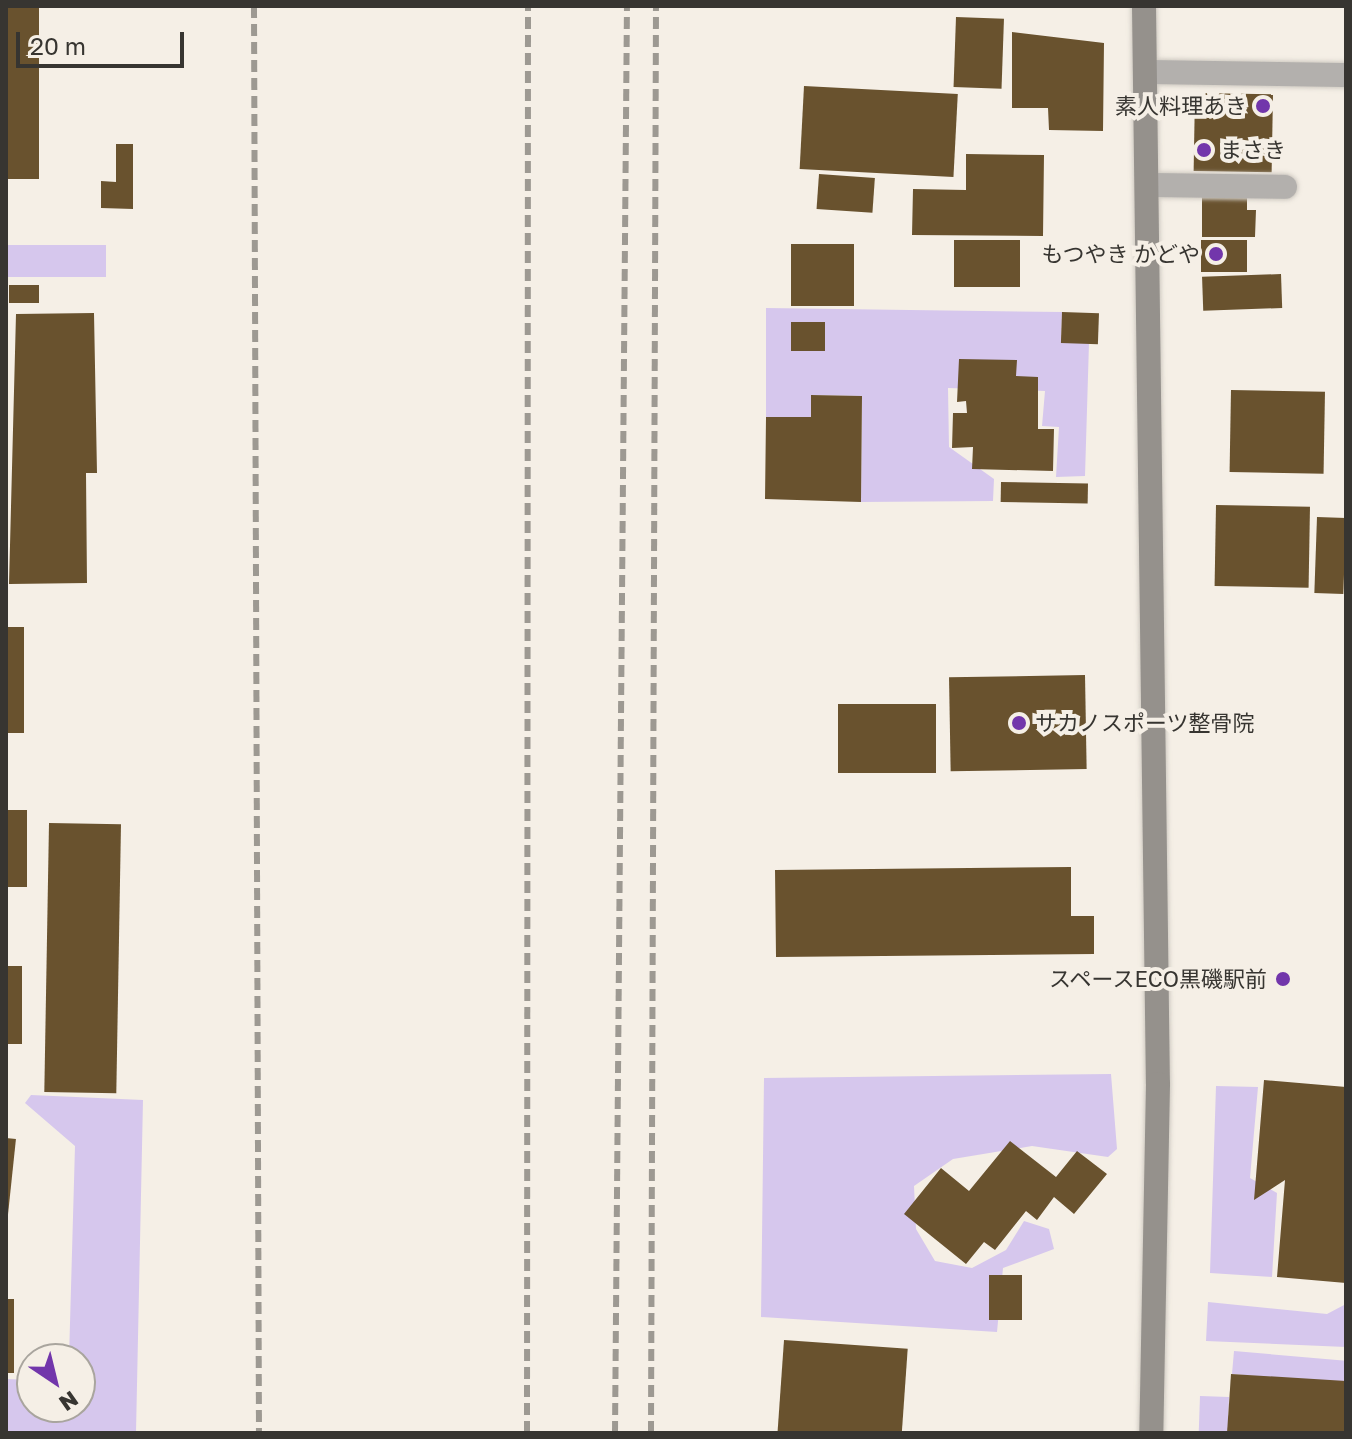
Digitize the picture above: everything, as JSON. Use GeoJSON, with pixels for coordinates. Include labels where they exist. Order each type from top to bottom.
{"type":"FeatureCollection","features":[{"type":"Feature","properties":{"kind":"street"},"geometry":{"type":"LineString","coordinates":[[1144,6],[1158,1084],[1151,1433]]}},
{"type":"Feature","properties":{"kind":"street"},"geometry":{"type":"LineString","coordinates":[[1146,72],[1346,75]]}},
{"type":"Feature","properties":{"kind":"street"},"geometry":{"type":"LineString","coordinates":[[1147,185],[1285,187]]}},
{"type":"Feature","properties":{"kind":"shaded area"},"geometry":{"type":"Polygon","coordinates":[[[6,245],[106,245],[106,277],[6,277],[6,245]]]}},
{"type":"Feature","properties":{"kind":"shaded area"},"geometry":{"type":"Polygon","coordinates":[[[766,308],[1062,312],[1061,343],[1089,343],[1085,476],[1056,477],[1059,427],[1042,426],[1045,391],[948,388],[949,447],[994,479],[993,501],[861,502],[862,396],[812,395],[811,417],[766,417],[766,308]]]}},
{"type":"Feature","properties":{"kind":"shaded area"},"geometry":{"type":"Polygon","coordinates":[[[1111,1074],[1117,1149],[1108,1157],[1032,1146],[953,1159],[914,1186],[916,1229],[935,1261],[972,1268],[1006,1250],[1024,1221],[1049,1229],[1054,1249],[1003,1268],[997,1332],[761,1317],[764,1078],[1111,1074]]]}},
{"type":"Feature","properties":{"kind":"shaded area"},"geometry":{"type":"Polygon","coordinates":[[[1216,1086],[1258,1087],[1250,1178],[1277,1193],[1272,1277],[1210,1273],[1216,1086]]]}},
{"type":"Feature","properties":{"kind":"shaded area"},"geometry":{"type":"Polygon","coordinates":[[[31,1095],[143,1100],[136,1433],[6,1433],[6,1379],[16,1379],[16,1423],[96,1423],[96,1343],[69,1343],[75,1146],[25,1103],[31,1095]]]}},
{"type":"Feature","properties":{"kind":"shaded area"},"geometry":{"type":"Polygon","coordinates":[[[1208,1302],[1327,1314],[1346,1304],[1346,1347],[1206,1341],[1208,1302]]]}},
{"type":"Feature","properties":{"kind":"shaded area"},"geometry":{"type":"Polygon","coordinates":[[[1234,1351],[1346,1361],[1344,1384],[1232,1374],[1234,1351]]]}},
{"type":"Feature","properties":{"kind":"shaded area"},"geometry":{"type":"Polygon","coordinates":[[[1200,1396],[1229,1397],[1228,1433],[1199,1433],[1200,1396]]]}},
{"type":"Feature","properties":{"kind":"building"},"geometry":{"type":"Polygon","coordinates":[[[6,6],[39,6],[39,179],[6,179],[6,6]]]}},
{"type":"Feature","properties":{"kind":"building"},"geometry":{"type":"Polygon","coordinates":[[[956,17],[1004,19],[1002,89],[954,87],[956,17]]]}},
{"type":"Feature","properties":{"kind":"building"},"geometry":{"type":"Polygon","coordinates":[[[1012,32],[1104,43],[1103,131],[1049,130],[1048,108],[1012,108],[1012,32]]]}},
{"type":"Feature","properties":{"kind":"building"},"geometry":{"type":"Polygon","coordinates":[[[804,86],[958,94],[953,177],[800,169],[804,86]]]}},
{"type":"Feature","properties":{"kind":"building"},"geometry":{"type":"Polygon","coordinates":[[[1195,93],[1273,94],[1272,172],[1194,171],[1195,93]]]}},
{"type":"Feature","properties":{"kind":"building"},"geometry":{"type":"Polygon","coordinates":[[[116,144],[133,144],[133,209],[101,208],[101,181],[116,182],[116,144]]]}},
{"type":"Feature","properties":{"kind":"building"},"geometry":{"type":"Polygon","coordinates":[[[966,154],[1044,155],[1043,236],[912,235],[913,189],[966,190],[966,154]]]}},
{"type":"Feature","properties":{"kind":"building"},"geometry":{"type":"Polygon","coordinates":[[[819,174],[875,178],[872,213],[817,209],[819,174]]]}},
{"type":"Feature","properties":{"kind":"building"},"geometry":{"type":"Polygon","coordinates":[[[1202,196],[1247,197],[1247,210],[1256,210],[1255,237],[1202,237],[1202,196]]]}},
{"type":"Feature","properties":{"kind":"building"},"geometry":{"type":"Polygon","coordinates":[[[954,240],[1020,240],[1020,287],[954,287],[954,240]]]}},
{"type":"Feature","properties":{"kind":"building"},"geometry":{"type":"Polygon","coordinates":[[[1201,240],[1247,240],[1247,272],[1201,272],[1201,240]]]}},
{"type":"Feature","properties":{"kind":"building"},"geometry":{"type":"Polygon","coordinates":[[[791,244],[854,244],[854,306],[791,306],[791,244]]]}},
{"type":"Feature","properties":{"kind":"building"},"geometry":{"type":"Polygon","coordinates":[[[1281,274],[1282,308],[1203,311],[1202,277],[1281,274]]]}},
{"type":"Feature","properties":{"kind":"building"},"geometry":{"type":"Polygon","coordinates":[[[9,285],[39,285],[39,303],[9,303],[9,285]]]}},
{"type":"Feature","properties":{"kind":"building"},"geometry":{"type":"Polygon","coordinates":[[[1062,312],[1099,313],[1098,344],[1061,343],[1062,312]]]}},
{"type":"Feature","properties":{"kind":"building"},"geometry":{"type":"Polygon","coordinates":[[[94,313],[97,473],[86,473],[87,583],[9,584],[16,314],[94,313]]]}},
{"type":"Feature","properties":{"kind":"building"},"geometry":{"type":"Polygon","coordinates":[[[791,322],[825,322],[825,351],[791,351],[791,322]]]}},
{"type":"Feature","properties":{"kind":"building"},"geometry":{"type":"Polygon","coordinates":[[[959,359],[1017,360],[1016,376],[1038,377],[1038,429],[1054,429],[1053,471],[972,469],[973,447],[952,448],[953,413],[967,413],[966,401],[957,402],[959,359]]]}},
{"type":"Feature","properties":{"kind":"building"},"geometry":{"type":"Polygon","coordinates":[[[1231,390],[1325,392],[1324,474],[1230,472],[1231,390]]]}},
{"type":"Feature","properties":{"kind":"building"},"geometry":{"type":"Polygon","coordinates":[[[811,395],[862,396],[861,502],[765,499],[766,417],[811,417],[811,395]]]}},
{"type":"Feature","properties":{"kind":"building"},"geometry":{"type":"Polygon","coordinates":[[[1001,482],[1088,484],[1088,504],[1001,502],[1001,482]]]}},
{"type":"Feature","properties":{"kind":"building"},"geometry":{"type":"Polygon","coordinates":[[[1216,505],[1310,507],[1309,588],[1215,586],[1216,505]]]}},
{"type":"Feature","properties":{"kind":"building"},"geometry":{"type":"Polygon","coordinates":[[[1317,517],[1346,518],[1343,594],[1314,593],[1317,517]]]}},
{"type":"Feature","properties":{"kind":"building"},"geometry":{"type":"Polygon","coordinates":[[[6,627],[24,627],[24,733],[6,733],[6,627]]]}},
{"type":"Feature","properties":{"kind":"building"},"geometry":{"type":"Polygon","coordinates":[[[1085,675],[1087,769],[951,771],[949,677],[1085,675]]]}},
{"type":"Feature","properties":{"kind":"building"},"geometry":{"type":"Polygon","coordinates":[[[838,704],[936,704],[936,773],[838,773],[838,704]]]}},
{"type":"Feature","properties":{"kind":"building"},"geometry":{"type":"Polygon","coordinates":[[[6,810],[27,810],[27,887],[6,887],[6,810]]]}},
{"type":"Feature","properties":{"kind":"building"},"geometry":{"type":"Polygon","coordinates":[[[49,823],[121,824],[116,1093],[44,1092],[49,823]]]}},
{"type":"Feature","properties":{"kind":"building"},"geometry":{"type":"Polygon","coordinates":[[[1071,867],[1071,916],[1094,916],[1094,954],[776,957],[775,870],[1071,867]]]}},
{"type":"Feature","properties":{"kind":"building"},"geometry":{"type":"Polygon","coordinates":[[[6,966],[22,966],[22,1044],[6,1044],[6,966]]]}},
{"type":"Feature","properties":{"kind":"building"},"geometry":{"type":"Polygon","coordinates":[[[1264,1080],[1346,1087],[1346,1283],[1277,1277],[1285,1180],[1254,1200],[1264,1080]]]}},
{"type":"Feature","properties":{"kind":"building"},"geometry":{"type":"Polygon","coordinates":[[[6,1138],[16,1139],[6,1217],[6,1138]]]}},
{"type":"Feature","properties":{"kind":"building"},"geometry":{"type":"Polygon","coordinates":[[[1010,1141],[1056,1177],[1077,1151],[1107,1174],[1074,1214],[1054,1197],[1037,1220],[1026,1211],[995,1250],[984,1242],[966,1264],[904,1214],[941,1168],[969,1191],[1010,1141]]]}},
{"type":"Feature","properties":{"kind":"building"},"geometry":{"type":"Polygon","coordinates":[[[989,1275],[1022,1275],[1022,1320],[989,1320],[989,1275]]]}},
{"type":"Feature","properties":{"kind":"building"},"geometry":{"type":"Polygon","coordinates":[[[6,1299],[14,1299],[14,1373],[6,1373],[6,1299]]]}},
{"type":"Feature","properties":{"kind":"building"},"geometry":{"type":"Polygon","coordinates":[[[784,1340],[908,1349],[902,1433],[778,1433],[784,1340]]]}},
{"type":"Feature","properties":{"kind":"building"},"geometry":{"type":"Polygon","coordinates":[[[1231,1374],[1346,1381],[1346,1433],[1227,1433],[1231,1374]]]}},
{"type":"Feature","properties":{"kind":"railway"},"geometry":{"type":"LineString","coordinates":[[254,6],[259,1433]]}},
{"type":"Feature","properties":{"kind":"railway"},"geometry":{"type":"LineString","coordinates":[[527,1433],[528,6]]}},
{"type":"Feature","properties":{"kind":"railway"},"geometry":{"type":"LineString","coordinates":[[615,1433],[627,6]]}},
{"type":"Feature","properties":{"kind":"railway"},"geometry":{"type":"LineString","coordinates":[[651,1433],[656,6]]}},
{"type":"Feature","properties":{"kind":"place","name":"素人料理あき"},"geometry":{"type":"Point","coordinates":[1263,106]}},
{"type":"Feature","properties":{"kind":"place","name":"まさき"},"geometry":{"type":"Point","coordinates":[1204,150]}},
{"type":"Feature","properties":{"kind":"place","name":"もつやき かどや"},"geometry":{"type":"Point","coordinates":[1216,254]}},
{"type":"Feature","properties":{"kind":"place","name":"サカノスポーツ整骨院"},"geometry":{"type":"Point","coordinates":[1019,723]}},
{"type":"Feature","properties":{"kind":"place","name":"スペースECO黒磯駅前"},"geometry":{"type":"Point","coordinates":[1283,979]}}]}
